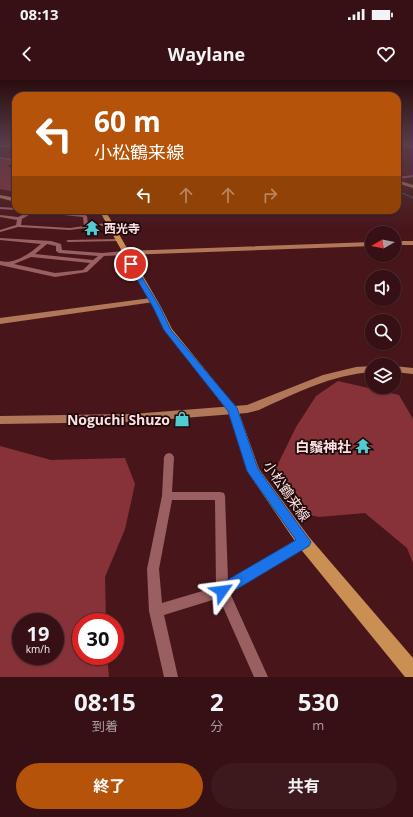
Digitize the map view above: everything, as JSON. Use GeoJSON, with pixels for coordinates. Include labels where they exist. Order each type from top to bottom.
{"type":"FeatureCollection","features":[{"type":"Feature","properties":{"kind":"main road","name":"小松鶴来線"},"geometry":{"type":"LineString","coordinates":[[104,214],[168,330],[233,410],[253,471],[304,542],[413,671]]}},
{"type":"Feature","properties":{"kind":"street"},"geometry":{"type":"LineString","coordinates":[[401,178],[413,176]]}},
{"type":"Feature","properties":{"kind":"street"},"geometry":{"type":"LineString","coordinates":[[401,181],[413,187]]}},
{"type":"Feature","properties":{"kind":"street"},"geometry":{"type":"LineString","coordinates":[[0,196],[12,199]]}},
{"type":"Feature","properties":{"kind":"street"},"geometry":{"type":"LineString","coordinates":[[0,208],[12,209]]}},
{"type":"Feature","properties":{"kind":"street"},"geometry":{"type":"LineString","coordinates":[[0,216],[20,219],[29,214]]}},
{"type":"Feature","properties":{"kind":"street"},"geometry":{"type":"LineString","coordinates":[[65,214],[86,216],[86,227]]}},
{"type":"Feature","properties":{"kind":"street"},"geometry":{"type":"LineString","coordinates":[[18,226],[20,219]]}},
{"type":"Feature","properties":{"kind":"street"},"geometry":{"type":"LineString","coordinates":[[0,231],[18,226],[77,228],[109,224]]}},
{"type":"Feature","properties":{"kind":"street"},"geometry":{"type":"LineString","coordinates":[[59,248],[68,240],[77,228]]}},
{"type":"Feature","properties":{"kind":"street"},"geometry":{"type":"LineString","coordinates":[[0,239],[59,245],[59,251],[102,255],[365,244]]}},
{"type":"Feature","properties":{"kind":"street"},"geometry":{"type":"LineString","coordinates":[[0,244],[7,240]]}},
{"type":"Feature","properties":{"kind":"street"},"geometry":{"type":"LineString","coordinates":[[68,240],[118,240]]}},
{"type":"Feature","properties":{"kind":"street"},"geometry":{"type":"LineString","coordinates":[[8,265],[30,255],[45,243]]}},
{"type":"Feature","properties":{"kind":"street"},"geometry":{"type":"LineString","coordinates":[[401,243],[413,243]]}},
{"type":"Feature","properties":{"kind":"street"},"geometry":{"type":"LineString","coordinates":[[30,255],[94,262]]}},
{"type":"Feature","properties":{"kind":"street"},"geometry":{"type":"LineString","coordinates":[[0,263],[55,275],[85,271],[102,255]]}},
{"type":"Feature","properties":{"kind":"street"},"geometry":{"type":"LineString","coordinates":[[0,321],[151,300]]}},
{"type":"Feature","properties":{"kind":"street"},"geometry":{"type":"LineString","coordinates":[[0,420],[132,418],[255,407],[328,376],[352,370],[365,369]]}},
{"type":"Feature","properties":{"kind":"street"},"geometry":{"type":"LineString","coordinates":[[401,370],[413,371]]}},
{"type":"Feature","properties":{"kind":"street"},"geometry":{"type":"LineString","coordinates":[[169,457],[166,496],[153,568],[156,611],[171,677]]}},
{"type":"Feature","properties":{"kind":"street"},"geometry":{"type":"LineString","coordinates":[[166,496],[220,496],[222,591],[261,677]]}},
{"type":"Feature","properties":{"kind":"street"},"geometry":{"type":"LineString","coordinates":[[156,611],[222,591],[304,542]]}},
{"type":"Feature","properties":{"kind":"shaded area"},"geometry":{"type":"Polygon","coordinates":[[[0,172],[12,172],[12,191],[0,189],[0,172]]]}},
{"type":"Feature","properties":{"kind":"shaded area"},"geometry":{"type":"Polygon","coordinates":[[[338,381],[365,387],[365,394],[399,395],[413,419],[413,563],[407,548],[365,513],[319,517],[305,514],[276,468],[296,427],[316,396],[338,381]]]}},
{"type":"Feature","properties":{"kind":"shaded area"},"geometry":{"type":"Polygon","coordinates":[[[0,446],[51,460],[125,458],[135,484],[125,529],[105,577],[106,613],[72,613],[72,665],[108,665],[109,677],[0,677],[0,446]]]}},
{"type":"Feature","properties":{"kind":"waterway"},"geometry":{"type":"LineString","coordinates":[[402,193],[413,198]]}},
{"type":"Feature","properties":{"kind":"place","name":"西光寺"},"geometry":{"type":"Point","coordinates":[92,228]}},
{"type":"Feature","properties":{"kind":"place","name":"Noguchi Shuzo"},"geometry":{"type":"Point","coordinates":[182,419]}},
{"type":"Feature","properties":{"kind":"place","name":"白鬚神社"},"geometry":{"type":"Point","coordinates":[363,446]}},
{"type":"Feature","properties":{"kind":"route"},"geometry":{"type":"LineString","coordinates":[[131,264],[168,330],[233,410],[253,471],[304,542],[222,591]]}}]}
